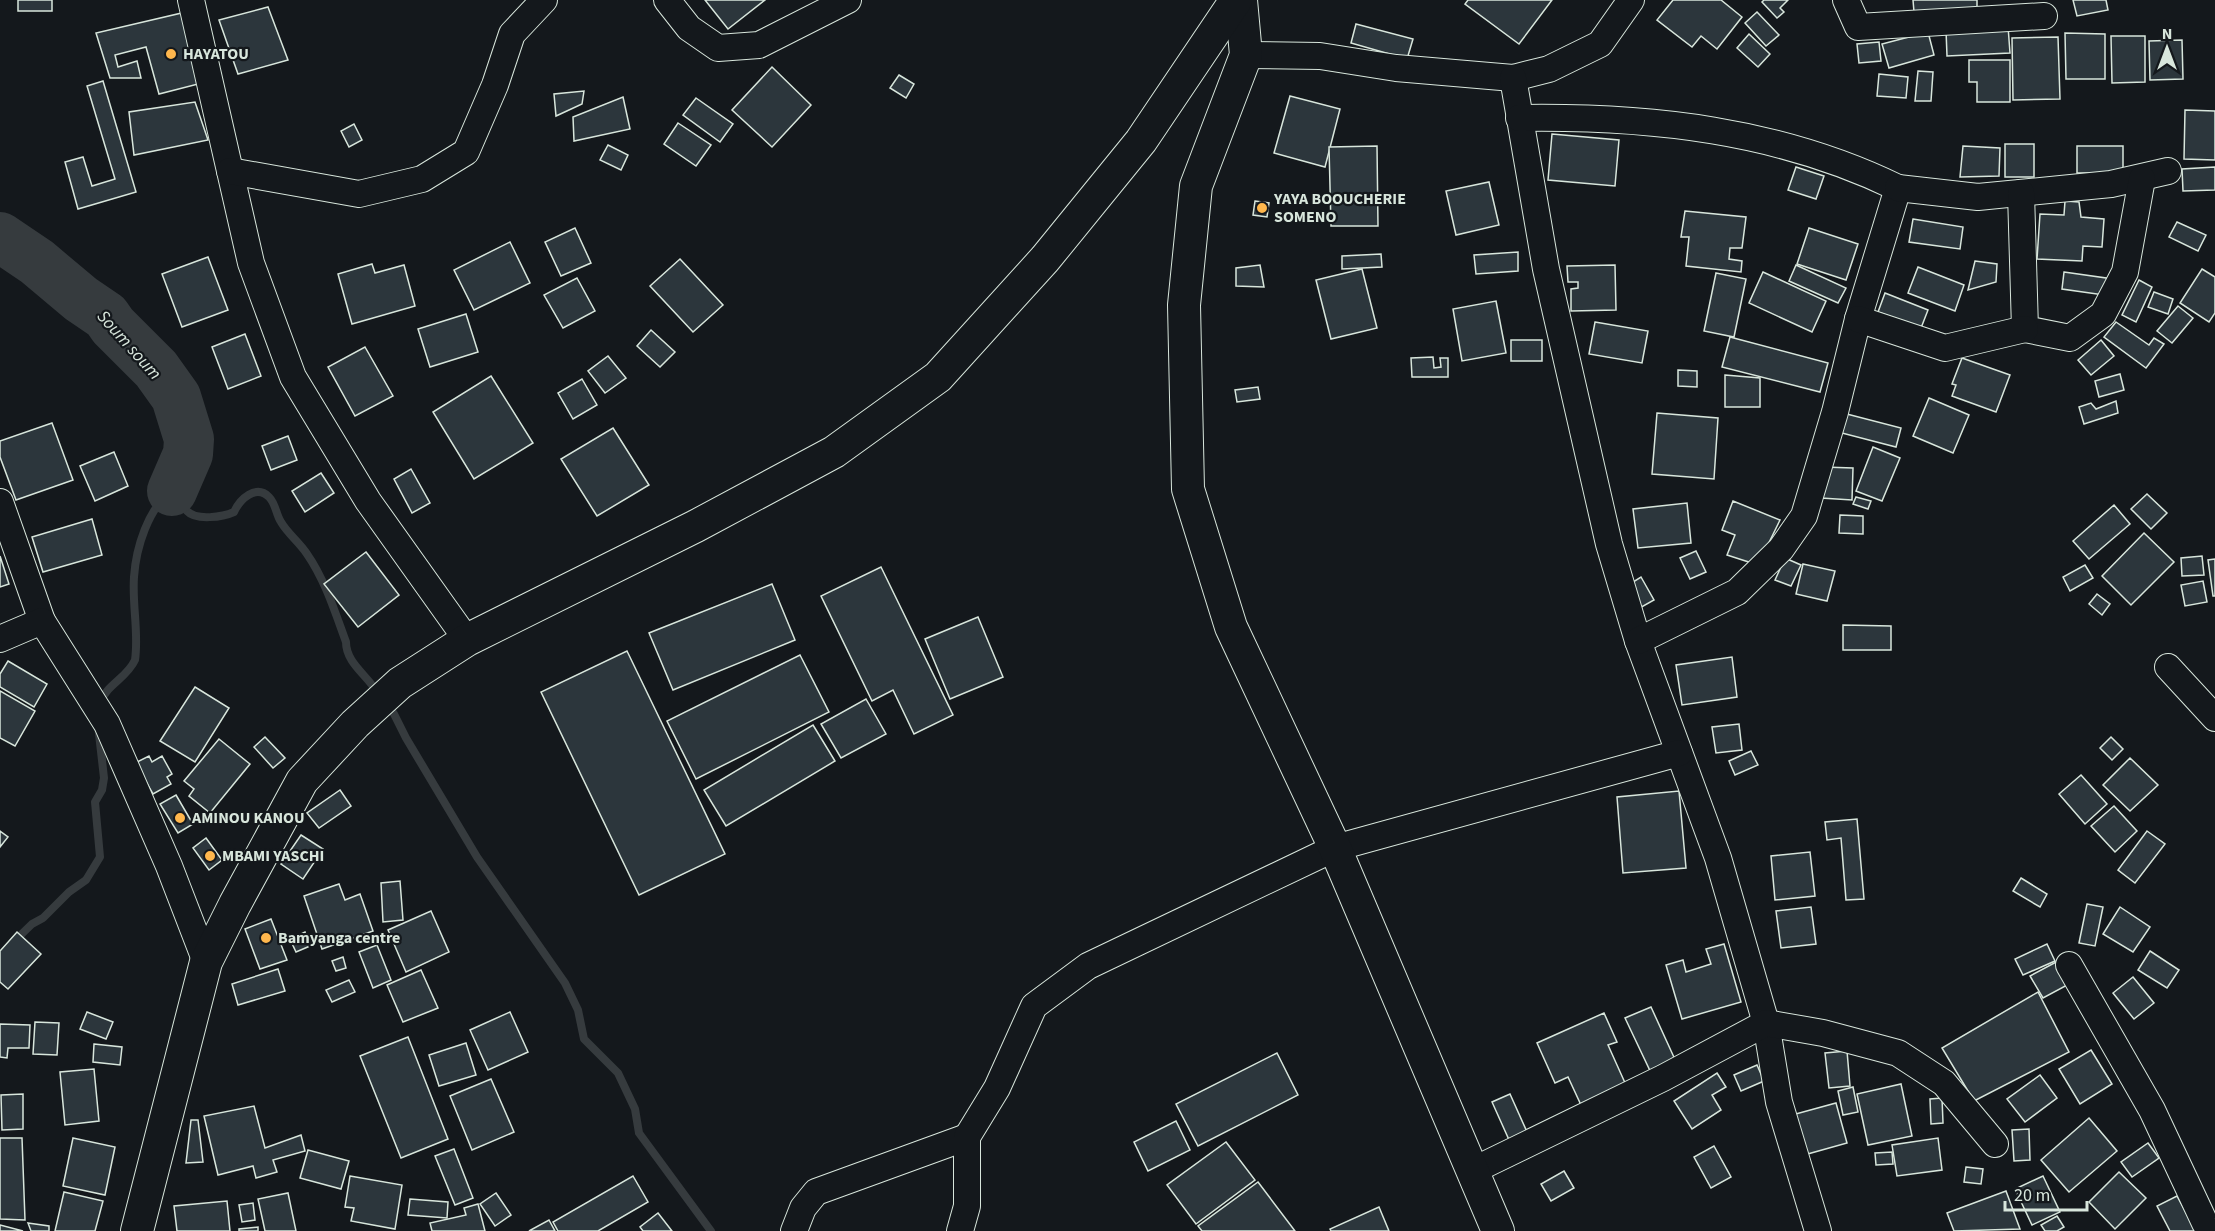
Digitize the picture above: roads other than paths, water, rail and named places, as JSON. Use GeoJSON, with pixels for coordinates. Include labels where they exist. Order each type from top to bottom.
{"type":"FeatureCollection","features":[{"type":"Feature","properties":{"kind":"street"},"geometry":{"type":"LineString","coordinates":[[191,0],[251,263],[293,377],[368,501],[467,640]]}},
{"type":"Feature","properties":{"kind":"street"},"geometry":{"type":"LineString","coordinates":[[230,171],[359,194],[422,179],[466,152],[495,85],[512,34],[544,0]]}},
{"type":"Feature","properties":{"kind":"street"},"geometry":{"type":"LineString","coordinates":[[667,0],[688,28],[718,48],[759,45],[848,0]]}},
{"type":"Feature","properties":{"kind":"street"},"geometry":{"type":"LineString","coordinates":[[1238,0],[1246,55],[1196,186],[1184,305],[1188,489],[1231,627],[1335,848],[1498,1231]]}},
{"type":"Feature","properties":{"kind":"street"},"geometry":{"type":"LineString","coordinates":[[137,1231],[206,963],[235,904],[302,781],[355,724],[400,683],[467,640],[696,526],[834,452],[938,377],[1044,259],[1141,141],[1238,0]]}},
{"type":"Feature","properties":{"kind":"street"},"geometry":{"type":"LineString","coordinates":[[1246,55],[1320,56],[1396,68],[1513,78],[1549,69],[1600,44],[1630,0]]}},
{"type":"Feature","properties":{"kind":"street"},"geometry":{"type":"LineString","coordinates":[[1846,0],[1858,27],[2044,16]]}},
{"type":"Feature","properties":{"kind":"street"},"geometry":{"type":"LineString","coordinates":[[1513,78],[1546,269],[1609,544],[1638,641],[1718,858],[1766,1023],[1779,1102],[1818,1231]]}},
{"type":"Feature","properties":{"kind":"street"},"geometry":{"type":"LineString","coordinates":[[1519,117],[1585,117],[1687,124],[1799,148],[1860,170],[1898,188],[1978,197],[2142,179],[2168,171]]}},
{"type":"Feature","properties":{"kind":"street"},"geometry":{"type":"LineString","coordinates":[[1858,319],[1945,348],[2025,329],[2070,338],[2103,314],[2125,272],[2142,179]]}},
{"type":"Feature","properties":{"kind":"street"},"geometry":{"type":"LineString","coordinates":[[1638,641],[1737,592],[1781,549],[1804,516],[1835,412],[1858,319],[1898,188]]}},
{"type":"Feature","properties":{"kind":"street"},"geometry":{"type":"LineString","coordinates":[[2021,193],[2025,329]]}},
{"type":"Feature","properties":{"kind":"street"},"geometry":{"type":"LineString","coordinates":[[0,502],[42,621],[107,724],[169,866],[206,963]]}},
{"type":"Feature","properties":{"kind":"street"},"geometry":{"type":"LineString","coordinates":[[0,639],[42,621]]}},
{"type":"Feature","properties":{"kind":"street"},"geometry":{"type":"LineString","coordinates":[[2168,667],[2215,718]]}},
{"type":"Feature","properties":{"kind":"street"},"geometry":{"type":"LineString","coordinates":[[960,1231],[968,1206],[968,1137],[997,1088],[1034,1006],[1088,966],[1335,848],[1679,753]]}},
{"type":"Feature","properties":{"kind":"street"},"geometry":{"type":"LineString","coordinates":[[2069,965],[2152,1110],[2205,1224],[2211,1231]]}},
{"type":"Feature","properties":{"kind":"street"},"geometry":{"type":"LineString","coordinates":[[1472,1171],[1663,1078],[1766,1023],[1823,1033],[1898,1053],[1944,1083],[1995,1144]]}},
{"type":"Feature","properties":{"kind":"street"},"geometry":{"type":"LineString","coordinates":[[794,1231],[803,1208],[816,1192],[968,1137]]}},
{"type":"Feature","properties":{"kind":"waterway","name":"Soum soum"},"geometry":{"type":"LineString","coordinates":[[0,237],[37,262],[81,299],[106,316],[156,369],[176,397],[189,439],[188,454],[172,491]]}},
{"type":"Feature","properties":{"kind":"waterway"},"geometry":{"type":"LineString","coordinates":[[100,703],[107,691],[127,672],[135,660],[134,587],[137,554],[150,518],[172,491],[187,511],[203,517],[217,517],[234,512],[244,498],[254,493],[264,493],[269,497],[279,519],[304,550],[319,574],[334,608],[350,657],[378,694]]}},
{"type":"Feature","properties":{"kind":"waterway"},"geometry":{"type":"LineString","coordinates":[[386,704],[477,857],[565,983],[578,1010],[584,1039],[618,1073],[635,1109],[639,1133],[711,1231]]}},
{"type":"Feature","properties":{"kind":"waterway"},"geometry":{"type":"LineString","coordinates":[[0,955],[32,924],[43,918],[69,892],[86,880],[100,857],[95,802],[102,790],[104,778],[98,725]]}},
{"type":"Feature","properties":{"kind":"place","name":"HAYATOU"},"geometry":{"type":"Point","coordinates":[171,54]}},
{"type":"Feature","properties":{"kind":"place","name":"YAYA BOOUCHERIE SOMENO"},"geometry":{"type":"Point","coordinates":[1262,208]}},
{"type":"Feature","properties":{"kind":"place","name":"AMINOU KANOU"},"geometry":{"type":"Point","coordinates":[180,818]}},
{"type":"Feature","properties":{"kind":"place","name":"MBAMI YASCHI"},"geometry":{"type":"Point","coordinates":[210,856]}},
{"type":"Feature","properties":{"kind":"place","name":"Bamyanga centre"},"geometry":{"type":"Point","coordinates":[266,938]}}]}
